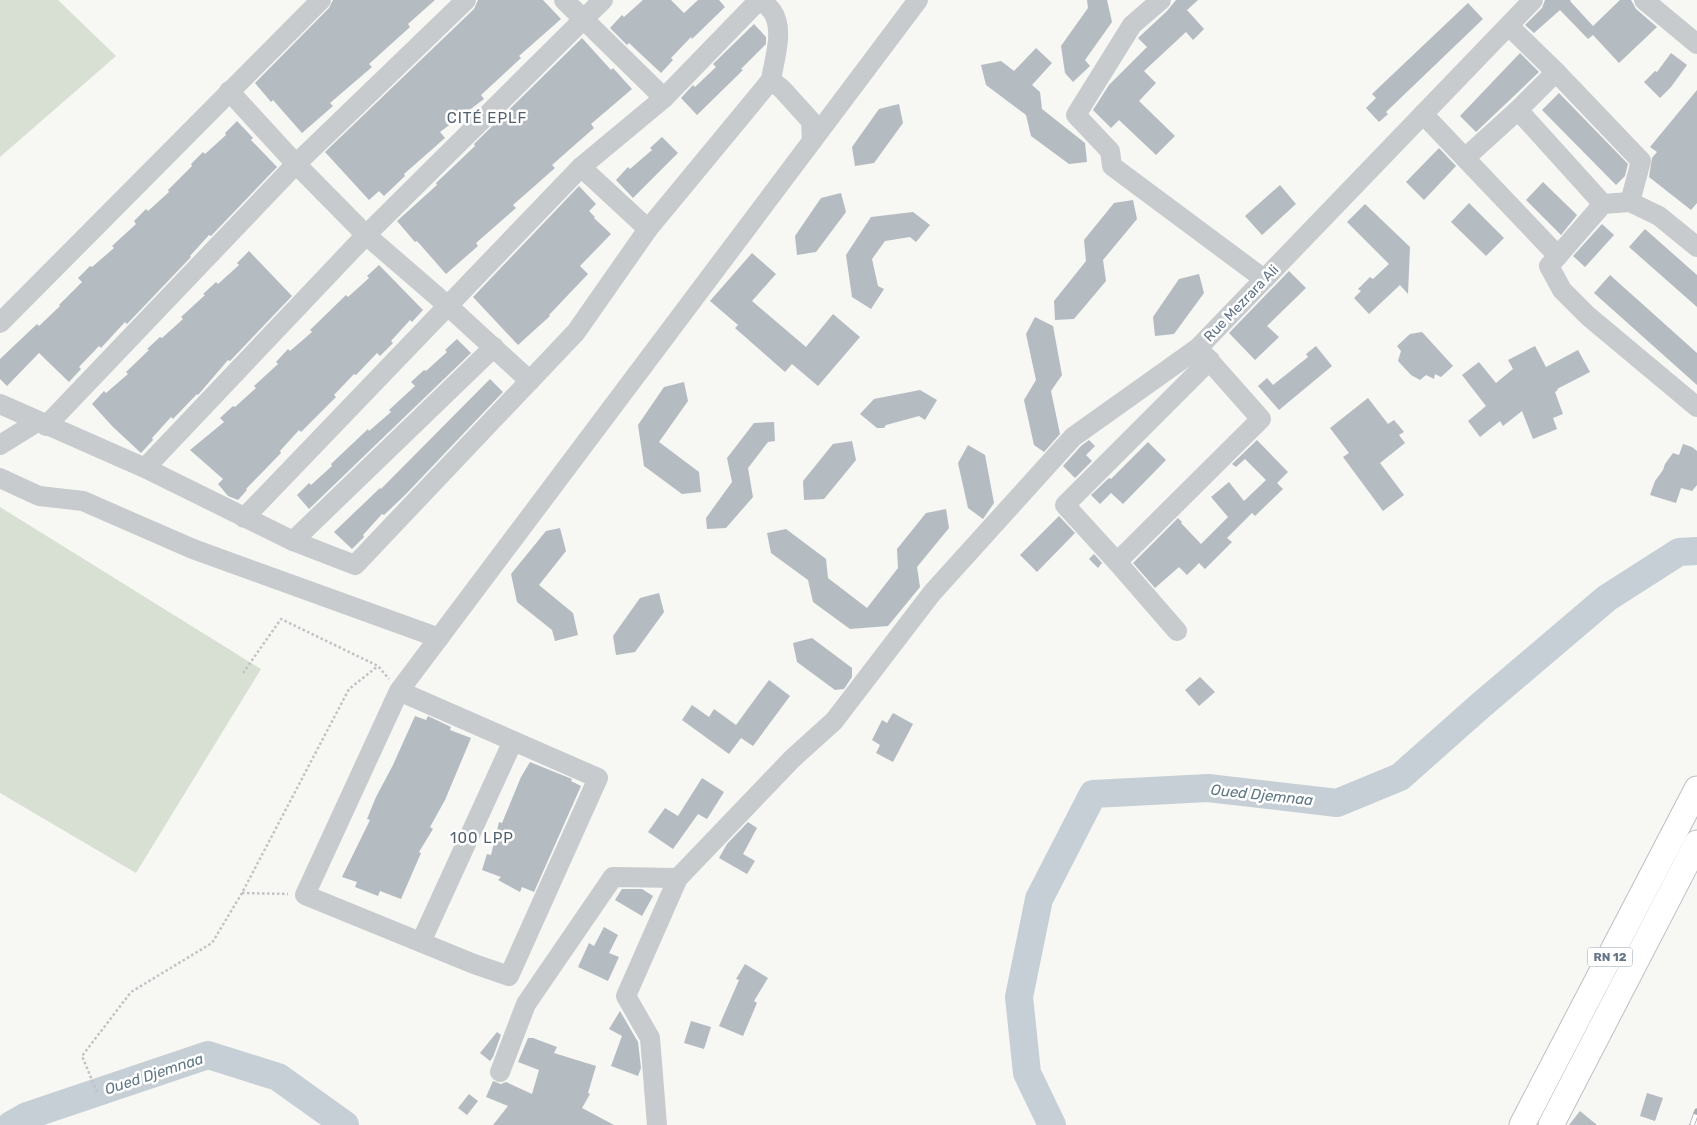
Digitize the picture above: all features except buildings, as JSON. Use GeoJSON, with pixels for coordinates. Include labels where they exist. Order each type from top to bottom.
{"type":"FeatureCollection","features":[{"type":"Feature","properties":{"kind":"main road","name":"RN 12"},"geometry":{"type":"LineString","coordinates":[[1522,1125],[1697,789]]}},
{"type":"Feature","properties":{"kind":"main road","name":"RN 12"},"geometry":{"type":"LineString","coordinates":[[1550,1125],[1697,844]]}},
{"type":"Feature","properties":{"kind":"street"},"geometry":{"type":"LineString","coordinates":[[0,323],[320,0]]}},
{"type":"Feature","properties":{"kind":"street"},"geometry":{"type":"LineString","coordinates":[[0,445],[41,424],[296,164],[466,0]]}},
{"type":"Feature","properties":{"kind":"street"},"geometry":{"type":"LineString","coordinates":[[564,0],[664,98]]}},
{"type":"Feature","properties":{"kind":"street"},"geometry":{"type":"LineString","coordinates":[[145,468],[366,235],[603,0]]}},
{"type":"Feature","properties":{"kind":"street"},"geometry":{"type":"LineString","coordinates":[[0,404],[41,424],[145,468],[244,518],[356,565],[576,332],[648,229],[771,80],[778,32],[776,18],[771,10],[760,0],[664,98],[581,167],[244,518]]}},
{"type":"Feature","properties":{"kind":"street"},"geometry":{"type":"LineString","coordinates":[[526,1004],[508,976],[305,895],[399,691],[918,0]]}},
{"type":"Feature","properties":{"kind":"street"},"geometry":{"type":"LineString","coordinates":[[1144,0],[1132,25],[1076,115],[1110,151],[1112,166],[1264,279]]}},
{"type":"Feature","properties":{"kind":"street"},"geometry":{"type":"LineString","coordinates":[[1132,25],[1161,0]]}},
{"type":"Feature","properties":{"kind":"street","name":"Rue Mezrara Ali"},"geometry":{"type":"LineString","coordinates":[[1117,562],[1261,419],[1204,354],[1264,279],[1533,0]]}},
{"type":"Feature","properties":{"kind":"street"},"geometry":{"type":"LineString","coordinates":[[1644,0],[1697,44]]}},
{"type":"Feature","properties":{"kind":"street"},"geometry":{"type":"LineString","coordinates":[[1509,26],[1641,161],[1630,202]]}},
{"type":"Feature","properties":{"kind":"street"},"geometry":{"type":"LineString","coordinates":[[1465,158],[1518,110],[1556,72]]}},
{"type":"Feature","properties":{"kind":"street"},"geometry":{"type":"LineString","coordinates":[[771,80],[782,89],[811,121],[812,141]]}},
{"type":"Feature","properties":{"kind":"street"},"geometry":{"type":"LineString","coordinates":[[229,91],[296,164],[366,235],[448,305],[530,381]]}},
{"type":"Feature","properties":{"kind":"street"},"geometry":{"type":"LineString","coordinates":[[1518,110],[1603,204]]}},
{"type":"Feature","properties":{"kind":"street"},"geometry":{"type":"LineString","coordinates":[[1423,114],[1558,256]]}},
{"type":"Feature","properties":{"kind":"street"},"geometry":{"type":"LineString","coordinates":[[581,167],[648,229]]}},
{"type":"Feature","properties":{"kind":"street"},"geometry":{"type":"LineString","coordinates":[[1697,247],[1659,216],[1630,202],[1603,204],[1549,266],[1562,290],[1588,316],[1697,407]]}},
{"type":"Feature","properties":{"kind":"street"},"geometry":{"type":"LineString","coordinates":[[293,540],[494,347]]}},
{"type":"Feature","properties":{"kind":"street"},"geometry":{"type":"LineString","coordinates":[[1177,631],[1065,505],[1204,354]]}},
{"type":"Feature","properties":{"kind":"street"},"geometry":{"type":"LineString","coordinates":[[657,1125],[650,1038],[626,996],[678,878],[792,760],[834,721],[932,593],[1072,436],[1204,354]]}},
{"type":"Feature","properties":{"kind":"street"},"geometry":{"type":"LineString","coordinates":[[0,478],[39,496],[83,501],[194,549],[439,638]]}},
{"type":"Feature","properties":{"kind":"street"},"geometry":{"type":"LineString","coordinates":[[399,691],[598,778],[508,976]]}},
{"type":"Feature","properties":{"kind":"street"},"geometry":{"type":"LineString","coordinates":[[421,942],[513,741]]}},
{"type":"Feature","properties":{"kind":"street"},"geometry":{"type":"LineString","coordinates":[[500,1072],[526,1004],[613,877],[678,878]]}},
{"type":"Feature","properties":{"kind":"path"},"geometry":{"type":"LineString","coordinates":[[243,673],[281,619],[378,666],[399,691]]}},
{"type":"Feature","properties":{"kind":"path"},"geometry":{"type":"LineString","coordinates":[[97,1092],[82,1056],[131,992],[212,943],[242,893],[349,689],[378,666]]}},
{"type":"Feature","properties":{"kind":"path"},"geometry":{"type":"LineString","coordinates":[[242,893],[305,895]]}},
{"type":"Feature","properties":{"kind":"shaded area"},"geometry":{"type":"Polygon","coordinates":[[[0,0],[58,0],[116,56],[0,157],[0,0]]]}},
{"type":"Feature","properties":{"kind":"shaded area"},"geometry":{"type":"Polygon","coordinates":[[[0,507],[261,669],[136,873],[0,793],[0,507]]]}},
{"type":"Feature","properties":{"kind":"waterway","name":"Oued Djemnaa"},"geometry":{"type":"LineString","coordinates":[[1052,1125],[1027,1073],[1019,997],[1039,899],[1093,794],[1208,788],[1337,803],[1400,777],[1607,598],[1679,552],[1697,551]]}},
{"type":"Feature","properties":{"kind":"waterway","name":"Oued Djemnaa"},"geometry":{"type":"LineString","coordinates":[[11,1125],[27,1116],[208,1055],[278,1077],[345,1125]]}},
{"type":"Feature","properties":{"kind":"railway"},"geometry":{"type":"LineString","coordinates":[[1692,1125],[1697,1111]]}},
{"type":"Feature","properties":{"kind":"district","name":"CITÉ EPLF"},"geometry":{"type":"Point","coordinates":[487,118]}},
{"type":"Feature","properties":{"kind":"district","name":"100 LPP"},"geometry":{"type":"Point","coordinates":[482,838]}}]}
